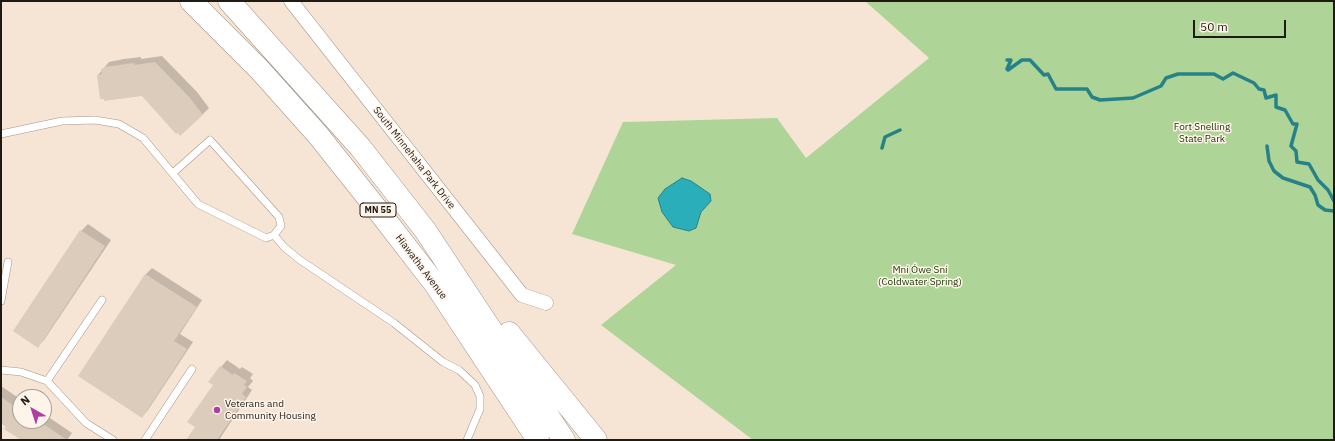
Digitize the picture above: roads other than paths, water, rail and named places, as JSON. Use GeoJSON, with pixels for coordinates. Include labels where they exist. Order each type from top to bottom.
{"type":"FeatureCollection","features":[{"type":"Feature","properties":{"kind":"highway","name":"Hiawatha Avenue"},"geometry":{"type":"LineString","coordinates":[[190,1],[259,69],[318,136],[380,213],[435,284],[538,440]]}},
{"type":"Feature","properties":{"kind":"highway","name":"MN 55"},"geometry":{"type":"LineString","coordinates":[[229,1],[360,147],[425,230],[596,440]]}},
{"type":"Feature","properties":{"kind":"highway"},"geometry":{"type":"LineString","coordinates":[[425,230],[564,440]]}},
{"type":"Feature","properties":{"kind":"street","name":"South Minnehaha Park Drive"},"geometry":{"type":"LineString","coordinates":[[291,1],[522,295],[546,303]]}},
{"type":"Feature","properties":{"kind":"lane"},"geometry":{"type":"LineString","coordinates":[[1,134],[62,121],[95,120],[119,124],[143,138],[198,204],[266,238],[274,235],[282,226],[279,216],[210,140],[173,173]]}},
{"type":"Feature","properties":{"kind":"lane"},"geometry":{"type":"LineString","coordinates":[[274,235],[284,247],[300,260],[394,323],[443,362],[459,370],[475,386],[480,396],[480,409],[467,440]]}},
{"type":"Feature","properties":{"kind":"lane"},"geometry":{"type":"LineString","coordinates":[[1,301],[8,262]]}},
{"type":"Feature","properties":{"kind":"lane"},"geometry":{"type":"LineString","coordinates":[[47,381],[102,300]]}},
{"type":"Feature","properties":{"kind":"lane"},"geometry":{"type":"LineString","coordinates":[[145,440],[192,369]]}},
{"type":"Feature","properties":{"kind":"lane"},"geometry":{"type":"LineString","coordinates":[[1,370],[21,372],[47,381],[86,423],[113,440]]}},
{"type":"Feature","properties":{"kind":"water"},"geometry":{"type":"Polygon","coordinates":[[[682,178],[691,181],[710,194],[711,201],[701,212],[696,228],[689,231],[673,227],[662,212],[658,198],[665,189],[682,178]]]}},
{"type":"Feature","properties":{"kind":"waterway"},"geometry":{"type":"LineString","coordinates":[[1007,60],[1011,60],[1007,69],[1008,70],[1022,60],[1030,60],[1044,75],[1048,74],[1056,89],[1087,89],[1092,97],[1100,100],[1133,98],[1161,86],[1166,78],[1178,74],[1214,74],[1223,79],[1233,73],[1254,83],[1259,89],[1264,90],[1266,98],[1276,95],[1276,107],[1285,110],[1293,124],[1297,124],[1291,146],[1296,151],[1297,162],[1309,164],[1318,180],[1328,190],[1334,201]]}},
{"type":"Feature","properties":{"kind":"waterway"},"geometry":{"type":"LineString","coordinates":[[882,148],[885,137],[900,130]]}},
{"type":"Feature","properties":{"kind":"waterway"},"geometry":{"type":"LineString","coordinates":[[1267,146],[1269,161],[1274,171],[1283,178],[1310,187],[1315,195],[1318,205],[1325,210],[1334,211]]}},
{"type":"Feature","properties":{"kind":"place","name":"Veterans and Community Housing"},"geometry":{"type":"Point","coordinates":[217,410]}},
{"type":"Feature","properties":{"kind":"park label","name":"Fort Snelling State Park"},"geometry":{"type":"Point","coordinates":[1202,132]}},
{"type":"Feature","properties":{"kind":"park label","name":"Mní Ówe Sní (Coldwater Spring)"},"geometry":{"type":"Point","coordinates":[920,276]}}]}
